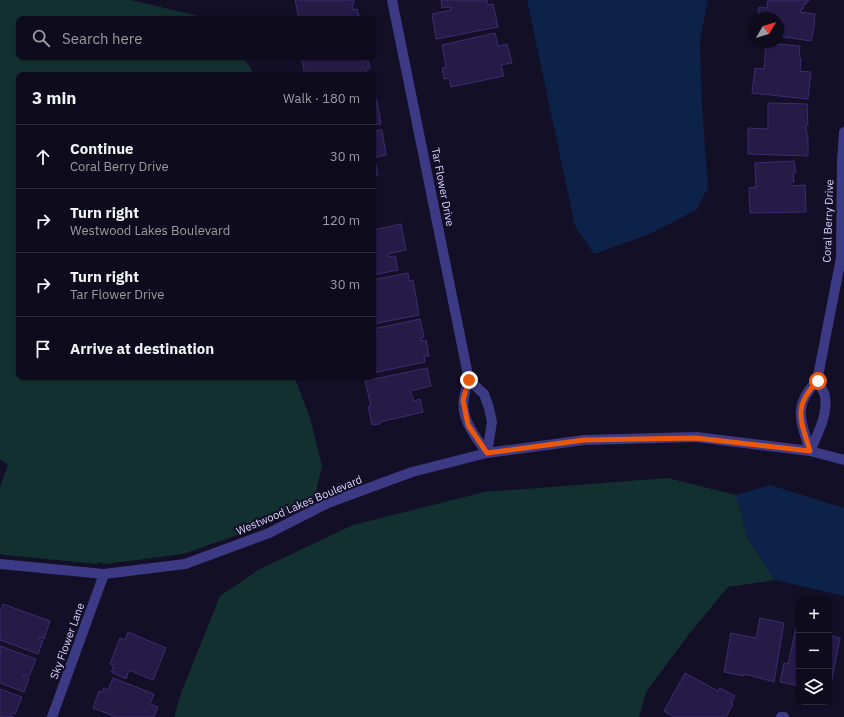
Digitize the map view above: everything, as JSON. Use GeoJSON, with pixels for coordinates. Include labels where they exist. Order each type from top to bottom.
{"type":"FeatureCollection","features":[{"type":"Feature","properties":{"kind":"street","name":"Tar Flower Drive"},"geometry":{"type":"LineString","coordinates":[[392,0],[469,380],[463,400],[468,425],[487,453]]}},
{"type":"Feature","properties":{"kind":"street","name":"Coral Berry Drive"},"geometry":{"type":"LineString","coordinates":[[818,381],[841,258],[842,161],[844,132]]}},
{"type":"Feature","properties":{"kind":"street"},"geometry":{"type":"LineString","coordinates":[[469,380],[484,394],[489,408],[492,422],[487,453]]}},
{"type":"Feature","properties":{"kind":"street"},"geometry":{"type":"LineString","coordinates":[[818,381],[825,394],[825,409],[821,426],[810,451],[800,416],[805,396],[818,381]]}},
{"type":"Feature","properties":{"kind":"street","name":"Westwood Lakes Boulevard"},"geometry":{"type":"LineString","coordinates":[[0,564],[104,574],[185,564],[269,533],[328,503],[412,472],[487,453],[584,440],[696,438],[810,451],[844,460]]}},
{"type":"Feature","properties":{"kind":"street","name":"Sky Flower Lane"},"geometry":{"type":"LineString","coordinates":[[52,717],[104,574]]}},
{"type":"Feature","properties":{"kind":"green space"},"geometry":{"type":"Polygon","coordinates":[[[0,0],[131,0],[198,16],[16,16],[16,60],[245,60],[253,72],[16,72],[16,380],[296,380],[311,421],[322,466],[314,500],[266,525],[183,554],[106,564],[98,562],[98,564],[5,555],[0,554],[0,487],[8,465],[0,459],[0,0]]]}},
{"type":"Feature","properties":{"kind":"green space"},"geometry":{"type":"Polygon","coordinates":[[[668,478],[736,495],[748,539],[775,580],[728,587],[689,634],[646,692],[639,717],[174,717],[181,693],[220,596],[260,569],[353,525],[484,492],[668,478]]]}},
{"type":"Feature","properties":{"kind":"water"},"geometry":{"type":"Polygon","coordinates":[[[527,0],[708,0],[700,40],[702,106],[708,188],[696,210],[650,234],[594,254],[575,226],[527,0]]]}},
{"type":"Feature","properties":{"kind":"water"},"geometry":{"type":"Polygon","coordinates":[[[770,485],[844,508],[844,596],[775,580],[748,539],[736,495],[770,485]]]}},
{"type":"Feature","properties":{"kind":"building"},"geometry":{"type":"Polygon","coordinates":[[[295,0],[354,0],[354,3],[352,3],[353,10],[357,9],[359,16],[298,16],[295,0]]]}},
{"type":"Feature","properties":{"kind":"building"},"geometry":{"type":"Polygon","coordinates":[[[441,0],[487,0],[488,5],[493,4],[498,27],[436,39],[432,14],[451,10],[450,7],[442,8],[441,0]]]}},
{"type":"Feature","properties":{"kind":"building"},"geometry":{"type":"Polygon","coordinates":[[[768,0],[809,0],[806,4],[804,4],[803,9],[801,9],[800,12],[815,14],[815,23],[811,41],[784,37],[784,12],[759,12],[759,7],[767,8],[768,0]]]}},
{"type":"Feature","properties":{"kind":"building"},"geometry":{"type":"Polygon","coordinates":[[[495,33],[498,46],[507,44],[512,63],[501,65],[504,76],[451,87],[449,78],[444,79],[442,68],[446,67],[442,45],[495,33]]]}},
{"type":"Feature","properties":{"kind":"building"},"geometry":{"type":"Polygon","coordinates":[[[784,45],[800,46],[800,71],[811,72],[808,99],[752,93],[755,68],[764,69],[766,48],[784,48],[784,45]]]}},
{"type":"Feature","properties":{"kind":"building"},"geometry":{"type":"Polygon","coordinates":[[[302,60],[368,60],[370,68],[366,69],[366,72],[304,72],[302,60]]]}},
{"type":"Feature","properties":{"kind":"building"},"geometry":{"type":"Polygon","coordinates":[[[376,99],[377,102],[381,124],[376,125],[376,99]]]}},
{"type":"Feature","properties":{"kind":"building"},"geometry":{"type":"Polygon","coordinates":[[[768,103],[807,104],[808,125],[806,125],[806,131],[808,137],[808,156],[748,154],[748,128],[768,129],[768,103]]]}},
{"type":"Feature","properties":{"kind":"building"},"geometry":{"type":"Polygon","coordinates":[[[382,130],[386,155],[376,157],[376,131],[382,130]]]}},
{"type":"Feature","properties":{"kind":"building"},"geometry":{"type":"Polygon","coordinates":[[[794,161],[796,173],[793,173],[794,182],[790,182],[790,186],[805,185],[806,212],[750,213],[749,188],[756,187],[755,163],[794,161]]]}},
{"type":"Feature","properties":{"kind":"building"},"geometry":{"type":"Polygon","coordinates":[[[401,224],[406,250],[388,254],[388,257],[395,256],[398,270],[376,274],[376,229],[401,224]]]}},
{"type":"Feature","properties":{"kind":"building"},"geometry":{"type":"Polygon","coordinates":[[[408,273],[409,281],[413,280],[419,315],[376,323],[376,279],[408,273]]]}},
{"type":"Feature","properties":{"kind":"building"},"geometry":{"type":"Polygon","coordinates":[[[420,319],[424,337],[421,338],[422,341],[426,340],[429,356],[424,356],[425,362],[376,372],[376,328],[420,319]]]}},
{"type":"Feature","properties":{"kind":"building"},"geometry":{"type":"Polygon","coordinates":[[[427,368],[431,386],[410,391],[414,401],[420,399],[423,412],[372,425],[368,406],[371,406],[365,381],[376,380],[376,379],[427,368]]]}},
{"type":"Feature","properties":{"kind":"building"},"geometry":{"type":"Polygon","coordinates":[[[3,604],[50,621],[44,639],[39,637],[38,639],[43,641],[38,654],[0,640],[0,611],[3,604]]]}},
{"type":"Feature","properties":{"kind":"building"},"geometry":{"type":"Polygon","coordinates":[[[760,618],[784,623],[774,682],[745,674],[744,676],[724,672],[731,633],[756,638],[760,618]]]}},
{"type":"Feature","properties":{"kind":"building"},"geometry":{"type":"Polygon","coordinates":[[[796,628],[796,685],[780,682],[784,663],[788,664],[796,628]]]}},
{"type":"Feature","properties":{"kind":"building"},"geometry":{"type":"Polygon","coordinates":[[[128,632],[166,648],[153,680],[129,670],[126,679],[111,672],[114,665],[110,664],[120,638],[125,640],[128,632]]]}},
{"type":"Feature","properties":{"kind":"building"},"geometry":{"type":"Polygon","coordinates":[[[832,636],[840,638],[832,679],[832,636]]]}},
{"type":"Feature","properties":{"kind":"building"},"geometry":{"type":"Polygon","coordinates":[[[0,646],[36,659],[29,677],[24,675],[23,677],[29,679],[24,692],[0,683],[0,646]]]}},
{"type":"Feature","properties":{"kind":"building"},"geometry":{"type":"Polygon","coordinates":[[[685,673],[718,691],[720,688],[735,696],[731,703],[733,704],[726,717],[674,717],[664,711],[685,673]]]}},
{"type":"Feature","properties":{"kind":"building"},"geometry":{"type":"Polygon","coordinates":[[[113,678],[154,694],[150,704],[158,707],[154,717],[116,717],[93,708],[99,691],[102,692],[104,688],[108,690],[113,678]]]}},
{"type":"Feature","properties":{"kind":"building"},"geometry":{"type":"Polygon","coordinates":[[[0,689],[22,697],[15,714],[12,713],[10,716],[14,717],[0,717],[0,689]]]}},
{"type":"Feature","properties":{"kind":"route"},"geometry":{"type":"LineString","coordinates":[[469,380],[463,400],[464,410],[468,425],[487,453],[584,440],[696,438],[810,451],[800,416],[805,396],[810,388],[818,381]]}}]}
